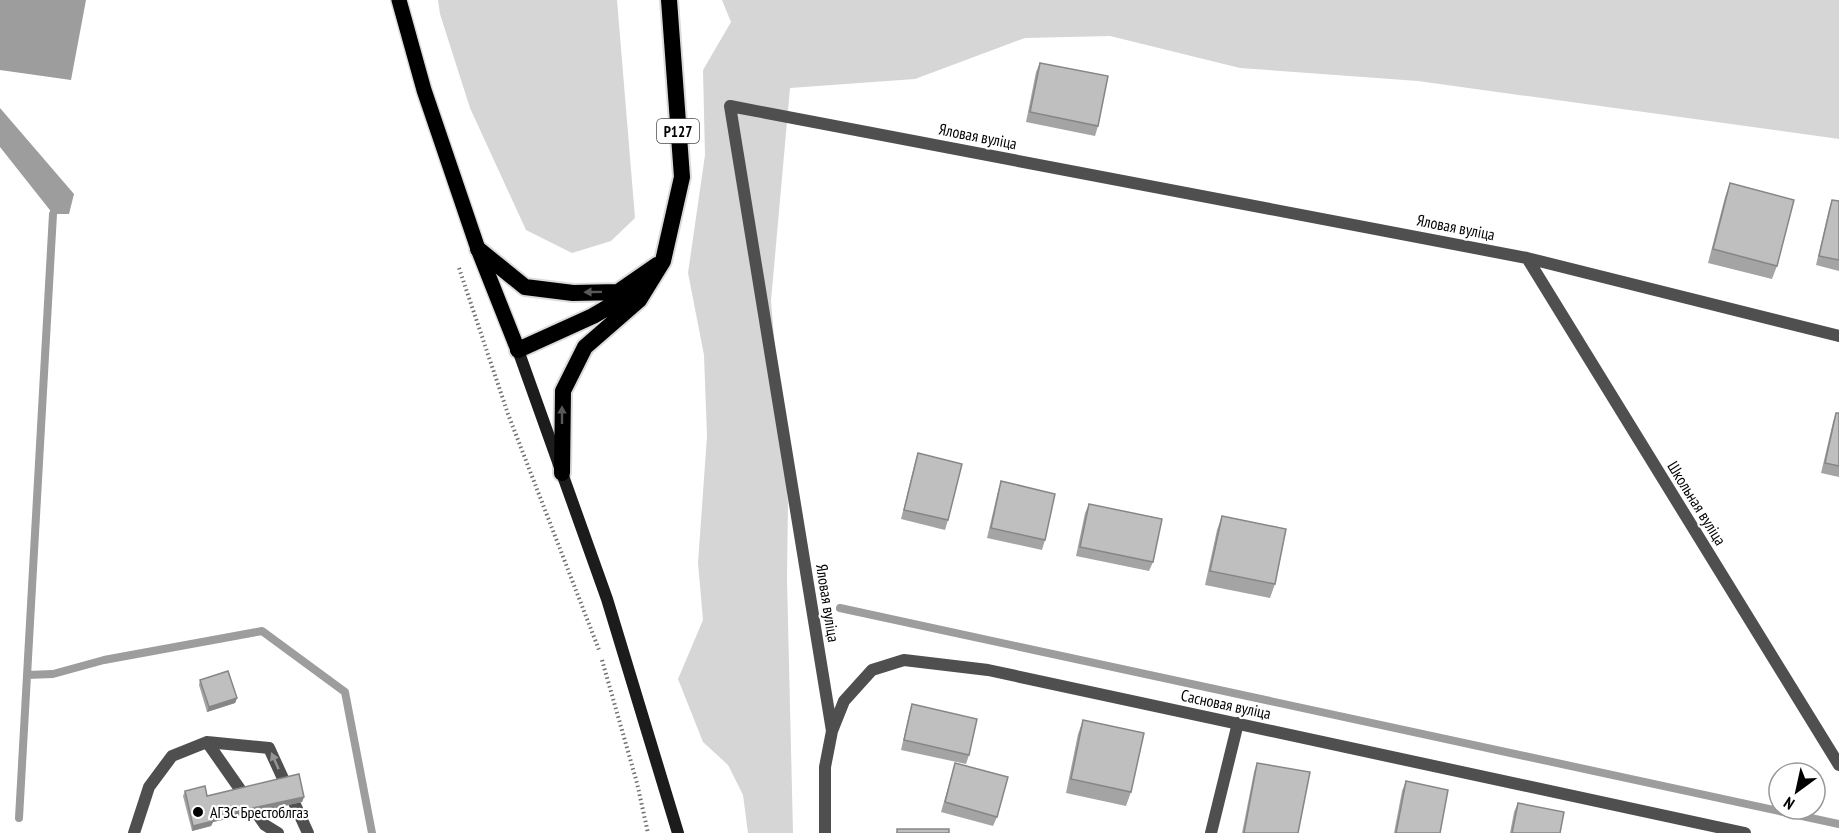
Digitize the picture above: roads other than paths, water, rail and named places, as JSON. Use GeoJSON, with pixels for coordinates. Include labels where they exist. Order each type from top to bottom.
{"type":"FeatureCollection","features":[{"type":"Feature","properties":{"kind":"highway","name":"Р127"},"geometry":{"type":"LineString","coordinates":[[562,473],[563,391],[585,347],[639,300],[663,261],[682,177],[669,0]]}},
{"type":"Feature","properties":{"kind":"highway"},"geometry":{"type":"LineString","coordinates":[[478,249],[525,287],[573,292],[618,292],[663,261]]}},
{"type":"Feature","properties":{"kind":"highway","name":"Р127"},"geometry":{"type":"LineString","coordinates":[[518,350],[593,315],[636,291],[663,261]]}},
{"type":"Feature","properties":{"kind":"main road","name":"Р127"},"geometry":{"type":"LineString","coordinates":[[399,0],[424,90],[478,249],[518,350],[607,599],[678,833]]}},
{"type":"Feature","properties":{"kind":"street","name":"Яловая вуліца"},"geometry":{"type":"LineString","coordinates":[[832,731],[730,106],[1527,258],[1839,336]]}},
{"type":"Feature","properties":{"kind":"street","name":"Школьная вуліца"},"geometry":{"type":"LineString","coordinates":[[1527,258],[1839,765]]}},
{"type":"Feature","properties":{"kind":"street","name":"Сасновая вуліца"},"geometry":{"type":"LineString","coordinates":[[825,833],[825,767],[832,731],[844,701],[872,670],[904,660],[988,670],[1745,833]]}},
{"type":"Feature","properties":{"kind":"street"},"geometry":{"type":"LineString","coordinates":[[1211,833],[1238,723]]}},
{"type":"Feature","properties":{"kind":"street"},"geometry":{"type":"LineString","coordinates":[[207,742],[265,825],[278,833]]}},
{"type":"Feature","properties":{"kind":"street"},"geometry":{"type":"LineString","coordinates":[[134,833],[149,787],[172,756],[207,742],[269,748],[308,833]]}},
{"type":"Feature","properties":{"kind":"waterway"},"geometry":{"type":"LineString","coordinates":[[19,818],[53,214]]}},
{"type":"Feature","properties":{"kind":"waterway"},"geometry":{"type":"LineString","coordinates":[[840,608],[1839,824]]}},
{"type":"Feature","properties":{"kind":"waterway"},"geometry":{"type":"LineString","coordinates":[[27,675],[53,674],[104,660],[262,631],[345,692],[372,833]]}},
{"type":"Feature","properties":{"kind":"place","name":"АГЗС Брестоблгаз"},"geometry":{"type":"Point","coordinates":[198,812]}}]}
